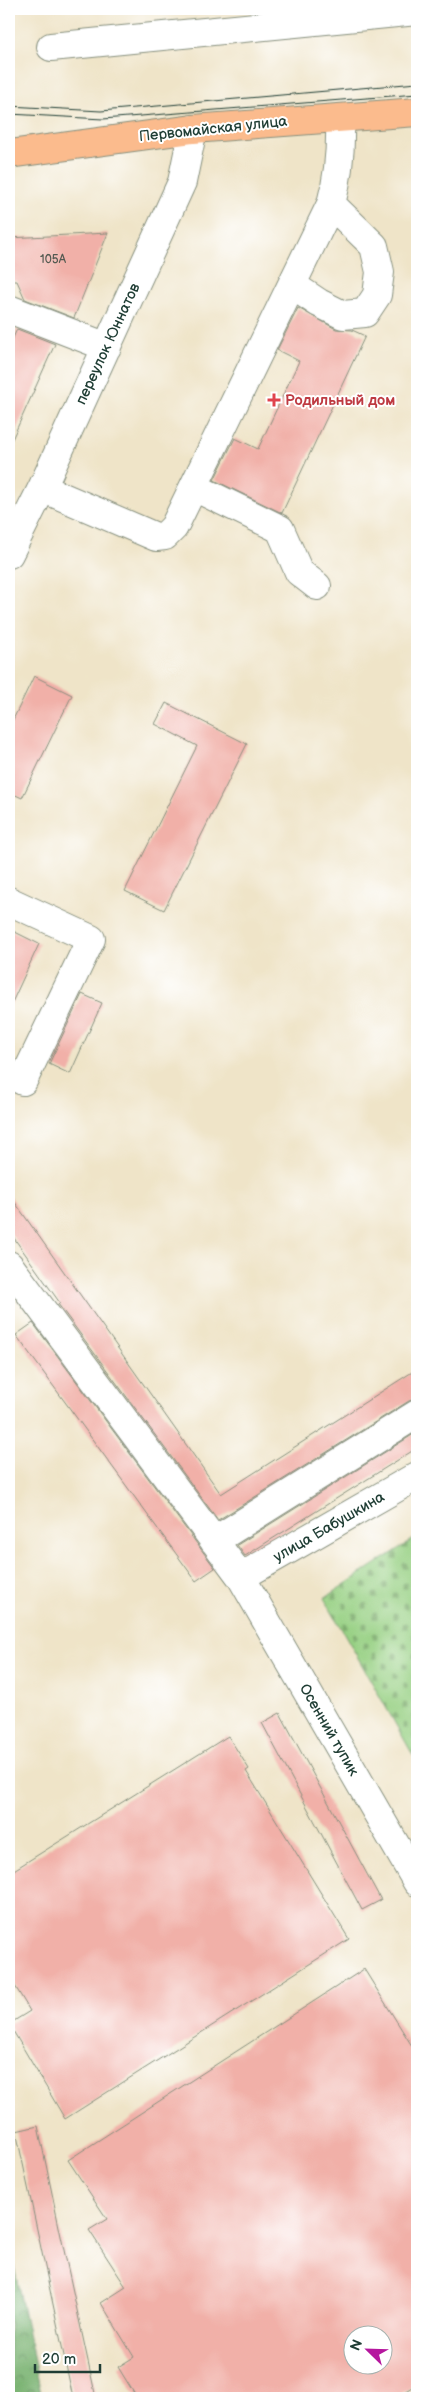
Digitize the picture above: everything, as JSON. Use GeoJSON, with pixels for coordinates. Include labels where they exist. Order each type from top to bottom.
{"type":"FeatureCollection","features":[{"type":"Feature","properties":{"kind":"main road","name":"Первомайская улица"},"geometry":{"type":"LineString","coordinates":[[9,154],[193,129],[417,112]]}},
{"type":"Feature","properties":{"kind":"street"},"geometry":{"type":"LineString","coordinates":[[52,47],[417,12]]}},
{"type":"Feature","properties":{"kind":"street"},"geometry":{"type":"LineString","coordinates":[[42,488],[156,537],[165,536],[174,527],[332,204],[341,152],[340,118]]}},
{"type":"Feature","properties":{"kind":"street","name":"переулок Юннатов"},"geometry":{"type":"LineString","coordinates":[[9,554],[42,488],[182,182],[193,129]]}},
{"type":"Feature","properties":{"kind":"street"},"geometry":{"type":"LineString","coordinates":[[292,285],[319,303],[343,315],[365,313],[377,296],[380,272],[374,246],[332,204]]}},
{"type":"Feature","properties":{"kind":"street"},"geometry":{"type":"LineString","coordinates":[[9,309],[107,347]]}},
{"type":"Feature","properties":{"kind":"street"},"geometry":{"type":"LineString","coordinates":[[194,487],[280,529],[299,572],[317,586]]}},
{"type":"Feature","properties":{"kind":"street"},"geometry":{"type":"LineString","coordinates":[[9,901],[91,939],[23,1081],[9,1074]]}},
{"type":"Feature","properties":{"kind":"street","name":"Осенний тупик"},"geometry":{"type":"LineString","coordinates":[[9,1265],[241,1577],[417,1882]]}},
{"type":"Feature","properties":{"kind":"street"},"geometry":{"type":"LineString","coordinates":[[214,1541],[417,1414]]}},
{"type":"Feature","properties":{"kind":"street","name":"улица Бабушкина"},"geometry":{"type":"LineString","coordinates":[[241,1577],[417,1476]]}},
{"type":"Feature","properties":{"kind":"green space"},"geometry":{"type":"Polygon","coordinates":[[[417,1537],[417,1762],[324,1598],[417,1537]]]}},
{"type":"Feature","properties":{"kind":"green space"},"geometry":{"type":"Polygon","coordinates":[[[9,2243],[42,2398],[9,2398],[9,2243]]]}},
{"type":"Feature","properties":{"kind":"building"},"geometry":{"type":"Polygon","coordinates":[[[108,233],[74,318],[25,299],[17,281],[9,281],[9,238],[108,233]]]}},
{"type":"Feature","properties":{"kind":"building"},"geometry":{"type":"Polygon","coordinates":[[[298,308],[336,329],[352,330],[365,336],[282,513],[214,480],[235,438],[258,449],[299,361],[277,350],[298,308]]]}},
{"type":"Feature","properties":{"kind":"building"},"geometry":{"type":"Polygon","coordinates":[[[17,329],[55,344],[9,446],[9,347],[17,329]]]}},
{"type":"Feature","properties":{"kind":"building"},"geometry":{"type":"Polygon","coordinates":[[[34,676],[72,695],[22,798],[9,792],[9,728],[34,676]]]}},
{"type":"Feature","properties":{"kind":"building"},"geometry":{"type":"Polygon","coordinates":[[[166,703],[247,744],[164,910],[125,891],[197,746],[155,724],[166,703]]]}},
{"type":"Feature","properties":{"kind":"building"},"geometry":{"type":"Polygon","coordinates":[[[9,929],[39,944],[9,1009],[9,929]]]}},
{"type":"Feature","properties":{"kind":"building"},"geometry":{"type":"Polygon","coordinates":[[[82,994],[102,1003],[70,1074],[49,1064],[82,994]]]}},
{"type":"Feature","properties":{"kind":"building"},"geometry":{"type":"Polygon","coordinates":[[[9,1194],[221,1494],[417,1369],[417,1398],[409,1401],[218,1520],[58,1304],[60,1303],[9,1231],[9,1194]]]}},
{"type":"Feature","properties":{"kind":"building"},"geometry":{"type":"Polygon","coordinates":[[[33,1323],[215,1568],[196,1581],[16,1335],[33,1323]]]}},
{"type":"Feature","properties":{"kind":"building"},"geometry":{"type":"Polygon","coordinates":[[[417,1432],[417,1448],[245,1556],[237,1545],[417,1432]]]}},
{"type":"Feature","properties":{"kind":"building"},"geometry":{"type":"Polygon","coordinates":[[[280,1713],[381,1900],[362,1910],[262,1723],[280,1713]]]}},
{"type":"Feature","properties":{"kind":"building"},"geometry":{"type":"Polygon","coordinates":[[[228,1736],[249,1769],[246,1771],[349,1939],[65,2119],[9,2024],[30,2011],[9,1976],[9,1873],[228,1736]]]}},
{"type":"Feature","properties":{"kind":"building"},"geometry":{"type":"Polygon","coordinates":[[[364,1969],[417,2054],[417,2384],[394,2398],[137,2398],[118,2367],[134,2357],[101,2303],[126,2287],[89,2230],[107,2219],[68,2160],[364,1969]]]}},
{"type":"Feature","properties":{"kind":"building"},"geometry":{"type":"Polygon","coordinates":[[[38,2126],[96,2398],[73,2398],[16,2131],[38,2126]]]}},
{"type":"Feature","properties":{"kind":"tram line"},"geometry":{"type":"LineString","coordinates":[[9,106],[101,111],[417,83]]}},
{"type":"Feature","properties":{"kind":"tram line"},"geometry":{"type":"LineString","coordinates":[[9,114],[103,119],[417,94]]}},
{"type":"Feature","properties":{"kind":"place","name":"Родильный дом"},"geometry":{"type":"Point","coordinates":[274,400]}}]}
